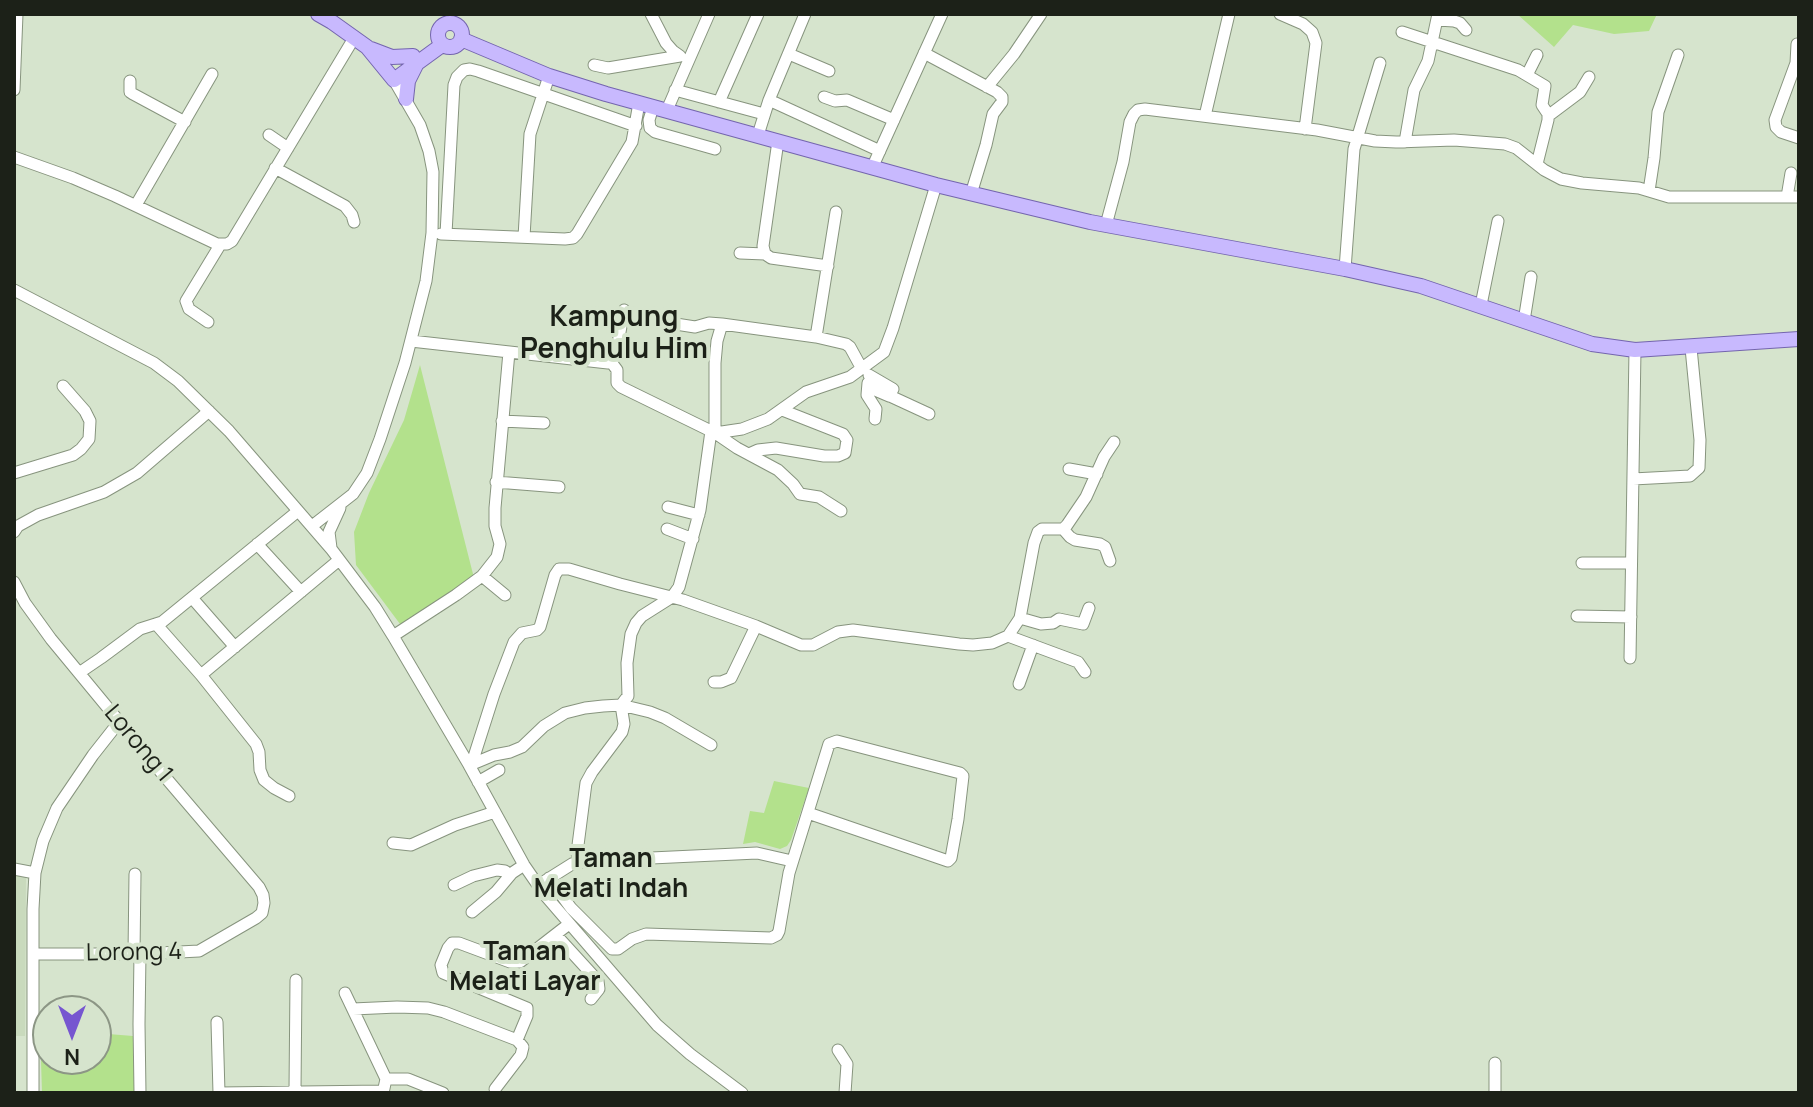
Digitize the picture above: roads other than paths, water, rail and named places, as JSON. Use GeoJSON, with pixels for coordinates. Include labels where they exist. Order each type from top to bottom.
{"type":"FeatureCollection","features":[{"type":"Feature","properties":{"kind":"main road"},"geometry":{"type":"LineString","coordinates":[[326,16],[367,47],[392,57],[414,60]]}},
{"type":"Feature","properties":{"kind":"main road"},"geometry":{"type":"LineString","coordinates":[[452,19],[461,30],[461,39],[459,44],[449,48],[440,41],[438,31],[452,19]]}},
{"type":"Feature","properties":{"kind":"main road"},"geometry":{"type":"LineString","coordinates":[[461,39],[549,76],[872,168],[1106,225],[1421,286],[1592,344],[1635,350],[1799,339]]}},
{"type":"Feature","properties":{"kind":"main road"},"geometry":{"type":"LineString","coordinates":[[367,47],[392,77],[440,41]]}},
{"type":"Feature","properties":{"kind":"main road"},"geometry":{"type":"LineString","coordinates":[[406,99],[414,60]]}},
{"type":"Feature","properties":{"kind":"street"},"geometry":{"type":"LineString","coordinates":[[14,90],[17,14]]}},
{"type":"Feature","properties":{"kind":"street"},"geometry":{"type":"LineString","coordinates":[[651,14],[666,43],[684,58]]}},
{"type":"Feature","properties":{"kind":"street"},"geometry":{"type":"LineString","coordinates":[[432,233],[569,239],[577,234],[632,142],[636,126],[653,107],[675,90],[684,58],[709,14]]}},
{"type":"Feature","properties":{"kind":"street"},"geometry":{"type":"LineString","coordinates":[[719,102],[758,14]]}},
{"type":"Feature","properties":{"kind":"street"},"geometry":{"type":"LineString","coordinates":[[758,135],[769,100],[805,14]]}},
{"type":"Feature","properties":{"kind":"street"},"geometry":{"type":"LineString","coordinates":[[872,168],[942,14]]}},
{"type":"Feature","properties":{"kind":"street"},"geometry":{"type":"LineString","coordinates":[[992,89],[1041,14]]}},
{"type":"Feature","properties":{"kind":"street"},"geometry":{"type":"LineString","coordinates":[[1205,116],[1229,14]]}},
{"type":"Feature","properties":{"kind":"street"},"geometry":{"type":"LineString","coordinates":[[1280,14],[1303,24],[1312,32],[1316,43],[1305,129]]}},
{"type":"Feature","properties":{"kind":"street"},"geometry":{"type":"LineString","coordinates":[[1405,142],[1414,90],[1426,68],[1436,16],[1460,23],[1466,30]]}},
{"type":"Feature","properties":{"kind":"street"},"geometry":{"type":"LineString","coordinates":[[1402,32],[1527,75],[1545,86],[1542,105],[1548,116]]}},
{"type":"Feature","properties":{"kind":"street"},"geometry":{"type":"LineString","coordinates":[[14,157],[73,178],[220,245],[227,244],[232,241],[354,38]]}},
{"type":"Feature","properties":{"kind":"street"},"geometry":{"type":"LineString","coordinates":[[1797,44],[1796,63],[1775,120],[1781,132],[1799,138]]}},
{"type":"Feature","properties":{"kind":"street"},"geometry":{"type":"LineString","coordinates":[[924,53],[1002,97],[993,114],[971,194]]}},
{"type":"Feature","properties":{"kind":"street"},"geometry":{"type":"LineString","coordinates":[[789,54],[829,71]]}},
{"type":"Feature","properties":{"kind":"street"},"geometry":{"type":"LineString","coordinates":[[1527,75],[1537,55]]}},
{"type":"Feature","properties":{"kind":"street"},"geometry":{"type":"LineString","coordinates":[[1649,191],[1658,112],[1678,55]]}},
{"type":"Feature","properties":{"kind":"street"},"geometry":{"type":"LineString","coordinates":[[594,65],[608,68],[684,58]]}},
{"type":"Feature","properties":{"kind":"street"},"geometry":{"type":"LineString","coordinates":[[1345,269],[1352,166],[1357,138],[1380,63]]}},
{"type":"Feature","properties":{"kind":"street"},"geometry":{"type":"LineString","coordinates":[[446,234],[454,85],[464,70],[470,69],[636,126]]}},
{"type":"Feature","properties":{"kind":"street"},"geometry":{"type":"LineString","coordinates":[[136,205],[212,74]]}},
{"type":"Feature","properties":{"kind":"street"},"geometry":{"type":"LineString","coordinates":[[524,237],[530,134],[549,76]]}},
{"type":"Feature","properties":{"kind":"street"},"geometry":{"type":"LineString","coordinates":[[312,526],[342,504],[367,473],[411,341],[426,281],[432,233],[433,172],[423,133],[392,77]]}},
{"type":"Feature","properties":{"kind":"street"},"geometry":{"type":"LineString","coordinates":[[1537,164],[1548,116],[1580,92],[1589,77]]}},
{"type":"Feature","properties":{"kind":"street"},"geometry":{"type":"LineString","coordinates":[[130,81],[130,92],[185,122]]}},
{"type":"Feature","properties":{"kind":"street"},"geometry":{"type":"LineString","coordinates":[[675,90],[764,114]]}},
{"type":"Feature","properties":{"kind":"street"},"geometry":{"type":"LineString","coordinates":[[824,97],[835,101],[847,100],[894,120]]}},
{"type":"Feature","properties":{"kind":"street"},"geometry":{"type":"LineString","coordinates":[[769,100],[880,151]]}},
{"type":"Feature","properties":{"kind":"street"},"geometry":{"type":"LineString","coordinates":[[653,107],[649,120],[650,128],[655,132],[715,149]]}},
{"type":"Feature","properties":{"kind":"street"},"geometry":{"type":"LineString","coordinates":[[1106,225],[1130,122],[1138,110],[1153,109],[1357,138],[1505,144],[1516,148],[1551,175],[1572,181],[1626,186],[1669,197],[1793,197],[1791,173]]}},
{"type":"Feature","properties":{"kind":"street"},"geometry":{"type":"LineString","coordinates":[[269,135],[288,148]]}},
{"type":"Feature","properties":{"kind":"street"},"geometry":{"type":"LineString","coordinates":[[765,254],[763,240],[778,141]]}},
{"type":"Feature","properties":{"kind":"street"},"geometry":{"type":"LineString","coordinates":[[275,168],[345,206],[354,222]]}},
{"type":"Feature","properties":{"kind":"street"},"geometry":{"type":"LineString","coordinates":[[713,432],[747,428],[782,410],[806,392],[867,373],[888,344],[936,185]]}},
{"type":"Feature","properties":{"kind":"street"},"geometry":{"type":"LineString","coordinates":[[816,337],[836,212]]}},
{"type":"Feature","properties":{"kind":"street"},"geometry":{"type":"LineString","coordinates":[[1481,305],[1498,221]]}},
{"type":"Feature","properties":{"kind":"street"},"geometry":{"type":"LineString","coordinates":[[208,322],[189,309],[186,301],[220,245]]}},
{"type":"Feature","properties":{"kind":"street"},"geometry":{"type":"LineString","coordinates":[[740,253],[765,254],[771,258],[828,266]]}},
{"type":"Feature","properties":{"kind":"street"},"geometry":{"type":"LineString","coordinates":[[1524,321],[1531,277]]}},
{"type":"Feature","properties":{"kind":"street"},"geometry":{"type":"LineString","coordinates":[[14,290],[145,357],[178,381],[229,431],[336,555],[393,636],[471,764],[478,782],[538,885],[657,1025],[742,1093]]}},
{"type":"Feature","properties":{"kind":"street"},"geometry":{"type":"LineString","coordinates":[[611,362],[618,349],[624,310]]}},
{"type":"Feature","properties":{"kind":"street"},"geometry":{"type":"LineString","coordinates":[[644,319],[695,327],[709,323],[722,324],[846,344],[867,373],[890,396],[929,414]]}},
{"type":"Feature","properties":{"kind":"street"},"geometry":{"type":"LineString","coordinates":[[621,705],[628,696],[631,634],[642,616],[672,597],[679,587],[693,539],[713,432],[715,363],[722,324]]}},
{"type":"Feature","properties":{"kind":"street"},"geometry":{"type":"LineString","coordinates":[[411,341],[611,362]]}},
{"type":"Feature","properties":{"kind":"street"},"geometry":{"type":"LineString","coordinates":[[1633,479],[1690,476],[1699,468],[1700,440],[1691,348]]}},
{"type":"Feature","properties":{"kind":"street"},"geometry":{"type":"LineString","coordinates":[[1630,658],[1635,350]]}},
{"type":"Feature","properties":{"kind":"street"},"geometry":{"type":"LineString","coordinates":[[393,636],[445,604],[482,576],[500,549],[494,520],[509,352]]}},
{"type":"Feature","properties":{"kind":"street"},"geometry":{"type":"LineString","coordinates":[[611,362],[617,370],[617,383],[621,387],[713,432],[778,470],[800,494],[819,497],[841,511]]}},
{"type":"Feature","properties":{"kind":"street"},"geometry":{"type":"LineString","coordinates":[[867,373],[868,398],[876,409],[875,419]]}},
{"type":"Feature","properties":{"kind":"street"},"geometry":{"type":"LineString","coordinates":[[14,473],[73,455],[89,439],[90,421],[63,386]]}},
{"type":"Feature","properties":{"kind":"street"},"geometry":{"type":"LineString","coordinates":[[749,454],[776,448],[824,456],[845,453],[847,440],[843,434],[782,410]]}},
{"type":"Feature","properties":{"kind":"street"},"geometry":{"type":"LineString","coordinates":[[14,532],[18,526],[38,515],[104,492],[137,473],[209,411]]}},
{"type":"Feature","properties":{"kind":"street"},"geometry":{"type":"LineString","coordinates":[[502,421],[544,423]]}},
{"type":"Feature","properties":{"kind":"street"},"geometry":{"type":"LineString","coordinates":[[471,764],[511,650],[522,633],[540,627],[559,569],[569,569],[672,597],[807,646],[838,632],[853,630],[973,645],[992,643],[1008,636],[1020,618],[1035,536],[1042,529],[1063,529],[1067,525],[1086,497],[1114,442]]}},
{"type":"Feature","properties":{"kind":"street"},"geometry":{"type":"LineString","coordinates":[[1069,469],[1097,474]]}},
{"type":"Feature","properties":{"kind":"street"},"geometry":{"type":"LineString","coordinates":[[496,482],[559,487]]}},
{"type":"Feature","properties":{"kind":"street"},"geometry":{"type":"LineString","coordinates":[[336,555],[329,532],[342,504]]}},
{"type":"Feature","properties":{"kind":"street"},"geometry":{"type":"LineString","coordinates":[[668,507],[699,515]]}},
{"type":"Feature","properties":{"kind":"street"},"geometry":{"type":"LineString","coordinates":[[79,673],[140,629],[162,622],[298,511]]}},
{"type":"Feature","properties":{"kind":"street"},"geometry":{"type":"LineString","coordinates":[[667,529],[693,539]]}},
{"type":"Feature","properties":{"kind":"street"},"geometry":{"type":"LineString","coordinates":[[1063,529],[1075,540],[1105,547],[1110,561]]}},
{"type":"Feature","properties":{"kind":"street"},"geometry":{"type":"LineString","coordinates":[[257,544],[301,592]]}},
{"type":"Feature","properties":{"kind":"street"},"geometry":{"type":"LineString","coordinates":[[201,675],[301,592],[336,555]]}},
{"type":"Feature","properties":{"kind":"street"},"geometry":{"type":"LineString","coordinates":[[1582,563],[1631,563]]}},
{"type":"Feature","properties":{"kind":"street"},"geometry":{"type":"LineString","coordinates":[[482,576],[505,595]]}},
{"type":"Feature","properties":{"kind":"street","name":"Lorong 1"},"geometry":{"type":"LineString","coordinates":[[14,582],[33,614],[79,673],[259,887],[264,903]]}},
{"type":"Feature","properties":{"kind":"street"},"geometry":{"type":"LineString","coordinates":[[193,599],[235,647]]}},
{"type":"Feature","properties":{"kind":"street"},"geometry":{"type":"LineString","coordinates":[[1020,618],[1041,624],[1063,619],[1083,624],[1089,608]]}},
{"type":"Feature","properties":{"kind":"street"},"geometry":{"type":"LineString","coordinates":[[1577,616],[1631,617]]}},
{"type":"Feature","properties":{"kind":"street"},"geometry":{"type":"LineString","coordinates":[[156,624],[256,744],[264,780],[289,796]]}},
{"type":"Feature","properties":{"kind":"street"},"geometry":{"type":"LineString","coordinates":[[714,682],[731,678],[756,626]]}},
{"type":"Feature","properties":{"kind":"street"},"geometry":{"type":"LineString","coordinates":[[1008,636],[1078,662],[1085,672]]}},
{"type":"Feature","properties":{"kind":"street"},"geometry":{"type":"LineString","coordinates":[[1019,684],[1033,645]]}},
{"type":"Feature","properties":{"kind":"street"},"geometry":{"type":"LineString","coordinates":[[579,862],[577,853],[586,783],[622,732],[621,705]]}},
{"type":"Feature","properties":{"kind":"street"},"geometry":{"type":"LineString","coordinates":[[471,764],[522,747],[544,726],[565,713],[621,705],[658,715],[711,745]]}},
{"type":"Feature","properties":{"kind":"street"},"geometry":{"type":"LineString","coordinates":[[33,1093],[35,873],[43,841],[57,808],[119,722]]}},
{"type":"Feature","properties":{"kind":"street"},"geometry":{"type":"LineString","coordinates":[[549,878],[608,947],[618,949],[646,934],[767,939],[777,935],[792,861],[831,742],[837,741],[963,776],[951,858],[948,861],[808,813]]}},
{"type":"Feature","properties":{"kind":"street"},"geometry":{"type":"LineString","coordinates":[[478,782],[499,770]]}},
{"type":"Feature","properties":{"kind":"street"},"geometry":{"type":"LineString","coordinates":[[393,843],[411,845],[455,825],[495,812]]}},
{"type":"Feature","properties":{"kind":"street"},"geometry":{"type":"LineString","coordinates":[[538,885],[579,862],[751,853],[792,861]]}},
{"type":"Feature","properties":{"kind":"street"},"geometry":{"type":"LineString","coordinates":[[472,912],[524,865]]}},
{"type":"Feature","properties":{"kind":"street"},"geometry":{"type":"LineString","coordinates":[[14,869],[35,873]]}},
{"type":"Feature","properties":{"kind":"street"},"geometry":{"type":"LineString","coordinates":[[454,885],[497,870],[510,875]]}},
{"type":"Feature","properties":{"kind":"street"},"geometry":{"type":"LineString","coordinates":[[135,874],[140,1093]]}},
{"type":"Feature","properties":{"kind":"street","name":"Lorong 4"},"geometry":{"type":"LineString","coordinates":[[33,954],[199,951],[256,918],[262,913],[264,903]]}},
{"type":"Feature","properties":{"kind":"street"},"geometry":{"type":"LineString","coordinates":[[517,1040],[527,1008],[443,973],[441,965],[448,948],[452,943],[459,943],[515,963],[524,961],[569,924]]}},
{"type":"Feature","properties":{"kind":"street"},"geometry":{"type":"LineString","coordinates":[[556,935],[598,981],[599,989],[591,999]]}},
{"type":"Feature","properties":{"kind":"street"},"geometry":{"type":"LineString","coordinates":[[295,1090],[296,980]]}},
{"type":"Feature","properties":{"kind":"street"},"geometry":{"type":"LineString","coordinates":[[345,993],[384,1087]]}},
{"type":"Feature","properties":{"kind":"street"},"geometry":{"type":"LineString","coordinates":[[353,1009],[428,1008],[517,1040],[523,1047],[521,1055],[495,1089]]}},
{"type":"Feature","properties":{"kind":"street"},"geometry":{"type":"LineString","coordinates":[[217,1022],[219,1093],[384,1087],[408,1079],[443,1093]]}},
{"type":"Feature","properties":{"kind":"street"},"geometry":{"type":"LineString","coordinates":[[838,1050],[847,1064],[845,1093]]}},
{"type":"Feature","properties":{"kind":"street"},"geometry":{"type":"LineString","coordinates":[[1495,1063],[1495,1093]]}},
{"type":"Feature","properties":{"kind":"district","name":"Kampung Penghulu Him"},"geometry":{"type":"Point","coordinates":[614,334]}},
{"type":"Feature","properties":{"kind":"district","name":"Taman Melati Indah"},"geometry":{"type":"Point","coordinates":[611,875]}},
{"type":"Feature","properties":{"kind":"district","name":"Taman Melati Layar"},"geometry":{"type":"Point","coordinates":[525,968]}}]}
